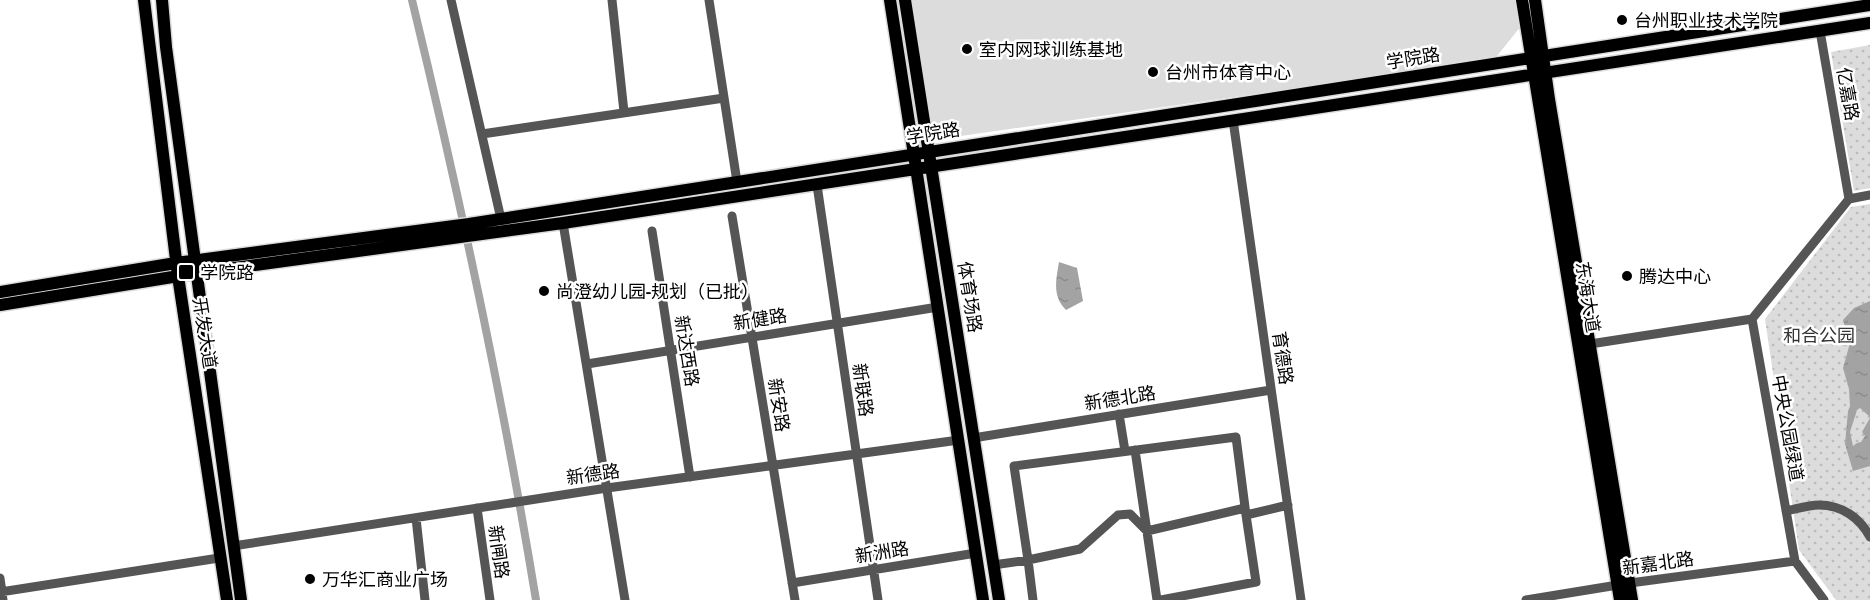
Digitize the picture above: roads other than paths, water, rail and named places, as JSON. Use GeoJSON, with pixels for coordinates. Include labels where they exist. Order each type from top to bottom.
{"type":"FeatureCollection","features":[{"type":"Feature","properties":{"kind":"main road","name":"开发大道"},"geometry":{"type":"LineString","coordinates":[[144,0],[176,263],[227,600]]}},
{"type":"Feature","properties":{"kind":"main road","name":"开发大道"},"geometry":{"type":"LineString","coordinates":[[162,0],[194,260],[241,600]]}},
{"type":"Feature","properties":{"kind":"main road"},"geometry":{"type":"LineString","coordinates":[[890,0],[983,600]]}},
{"type":"Feature","properties":{"kind":"main road","name":"体育场路"},"geometry":{"type":"LineString","coordinates":[[905,0],[933,167],[999,600]]}},
{"type":"Feature","properties":{"kind":"main road","name":"东海大道"},"geometry":{"type":"LineString","coordinates":[[1522,0],[1539,74],[1624,584],[1632,600]]}},
{"type":"Feature","properties":{"kind":"main road","name":"东海大道"},"geometry":{"type":"LineString","coordinates":[[1535,0],[1536,57]]}},
{"type":"Feature","properties":{"kind":"main road","name":"学院路"},"geometry":{"type":"LineString","coordinates":[[471,230],[501,219],[1870,4]]}},
{"type":"Feature","properties":{"kind":"main road","name":"学院路"},"geometry":{"type":"LineString","coordinates":[[0,292],[194,260],[471,230],[563,223],[1870,23]]}},
{"type":"Feature","properties":{"kind":"main road","name":"东海大道"},"geometry":{"type":"LineString","coordinates":[[1539,74],[1590,344],[1624,584],[1620,600]]}},
{"type":"Feature","properties":{"kind":"main road","name":"学院路"},"geometry":{"type":"LineString","coordinates":[[0,305],[439,234]]}},
{"type":"Feature","properties":{"kind":"street"},"geometry":{"type":"LineString","coordinates":[[451,0],[501,219]]}},
{"type":"Feature","properties":{"kind":"street"},"geometry":{"type":"LineString","coordinates":[[612,0],[624,112]]}},
{"type":"Feature","properties":{"kind":"street"},"geometry":{"type":"LineString","coordinates":[[709,0],[737,182]]}},
{"type":"Feature","properties":{"kind":"street","name":"亿嘉路"},"geometry":{"type":"LineString","coordinates":[[1820,31],[1849,199]]}},
{"type":"Feature","properties":{"kind":"street"},"geometry":{"type":"LineString","coordinates":[[482,134],[724,98]]}},
{"type":"Feature","properties":{"kind":"street","name":"育德路"},"geometry":{"type":"LineString","coordinates":[[1233,120],[1301,600]]}},
{"type":"Feature","properties":{"kind":"street","name":"新联路"},"geometry":{"type":"LineString","coordinates":[[817,184],[878,600]]}},
{"type":"Feature","properties":{"kind":"street"},"geometry":{"type":"LineString","coordinates":[[1590,344],[1752,319],[1849,199],[1870,195]]}},
{"type":"Feature","properties":{"kind":"street","name":"新安路"},"geometry":{"type":"LineString","coordinates":[[732,216],[795,600]]}},
{"type":"Feature","properties":{"kind":"street"},"geometry":{"type":"LineString","coordinates":[[563,223],[625,600]]}},
{"type":"Feature","properties":{"kind":"street","name":"新达西路"},"geometry":{"type":"LineString","coordinates":[[652,231],[690,477]]}},
{"type":"Feature","properties":{"kind":"street","name":"新健路"},"geometry":{"type":"LineString","coordinates":[[586,364],[938,307]]}},
{"type":"Feature","properties":{"kind":"street","name":"中央公园绿道"},"geometry":{"type":"LineString","coordinates":[[1752,319],[1795,561],[1824,600]]}},
{"type":"Feature","properties":{"kind":"street","name":"新德北路"},"geometry":{"type":"LineString","coordinates":[[973,438],[1271,390]]}},
{"type":"Feature","properties":{"kind":"street"},"geometry":{"type":"LineString","coordinates":[[1033,600],[1014,466],[1130,451],[1236,437],[1256,582],[1159,600],[1130,451],[1119,414]]}},
{"type":"Feature","properties":{"kind":"street","name":"新德路"},"geometry":{"type":"LineString","coordinates":[[233,546],[607,488],[959,440]]}},
{"type":"Feature","properties":{"kind":"street"},"geometry":{"type":"LineString","coordinates":[[1147,531],[1288,505]]}},
{"type":"Feature","properties":{"kind":"street"},"geometry":{"type":"LineString","coordinates":[[1786,511],[1820,505],[1851,513],[1866,529],[1870,537]]}},
{"type":"Feature","properties":{"kind":"street","name":"新闸路"},"geometry":{"type":"LineString","coordinates":[[477,508],[490,600]]}},
{"type":"Feature","properties":{"kind":"street"},"geometry":{"type":"LineString","coordinates":[[993,565],[1080,549],[1118,515],[1130,514],[1147,531]]}},
{"type":"Feature","properties":{"kind":"street"},"geometry":{"type":"LineString","coordinates":[[416,518],[425,600]]}},
{"type":"Feature","properties":{"kind":"street","name":"新洲路"},"geometry":{"type":"LineString","coordinates":[[792,583],[976,553]]}},
{"type":"Feature","properties":{"kind":"street"},"geometry":{"type":"LineString","coordinates":[[0,578],[2,595],[219,558]]}},
{"type":"Feature","properties":{"kind":"street","name":"新嘉北路"},"geometry":{"type":"LineString","coordinates":[[1527,600],[1624,584],[1795,561]]}},
{"type":"Feature","properties":{"kind":"water"},"geometry":{"type":"Polygon","coordinates":[[[1059,262],[1077,268],[1083,301],[1066,310],[1057,293],[1059,262]]]}},
{"type":"Feature","properties":{"kind":"water"},"geometry":{"type":"Polygon","coordinates":[[[1870,301],[1870,417],[1860,408],[1857,410],[1850,432],[1853,446],[1861,442],[1865,436],[1862,432],[1870,418],[1870,466],[1853,471],[1845,444],[1850,406],[1849,389],[1843,368],[1850,343],[1843,320],[1854,308],[1870,301]]]}},
{"type":"Feature","properties":{"kind":"waterway"},"geometry":{"type":"LineString","coordinates":[[412,0],[480,299],[536,600]]}},
{"type":"Feature","properties":{"kind":"place","name":"台州职业技术学院"},"geometry":{"type":"Point","coordinates":[1622,20]}},
{"type":"Feature","properties":{"kind":"place","name":"室内网球训练基地"},"geometry":{"type":"Point","coordinates":[967,49]}},
{"type":"Feature","properties":{"kind":"place","name":"台州市体育中心"},"geometry":{"type":"Point","coordinates":[1153,72]}},
{"type":"Feature","properties":{"kind":"place","name":"学院路"},"geometry":{"type":"Point","coordinates":[186,272]}},
{"type":"Feature","properties":{"kind":"place","name":"腾达中心"},"geometry":{"type":"Point","coordinates":[1627,276]}},
{"type":"Feature","properties":{"kind":"place","name":"尚澄幼儿园-规划（已批）"},"geometry":{"type":"Point","coordinates":[544,291]}},
{"type":"Feature","properties":{"kind":"place","name":"万华汇商业广场"},"geometry":{"type":"Point","coordinates":[310,579]}},
{"type":"Feature","properties":{"kind":"park label","name":"和合公园"},"geometry":{"type":"Point","coordinates":[1819,335]}}]}
